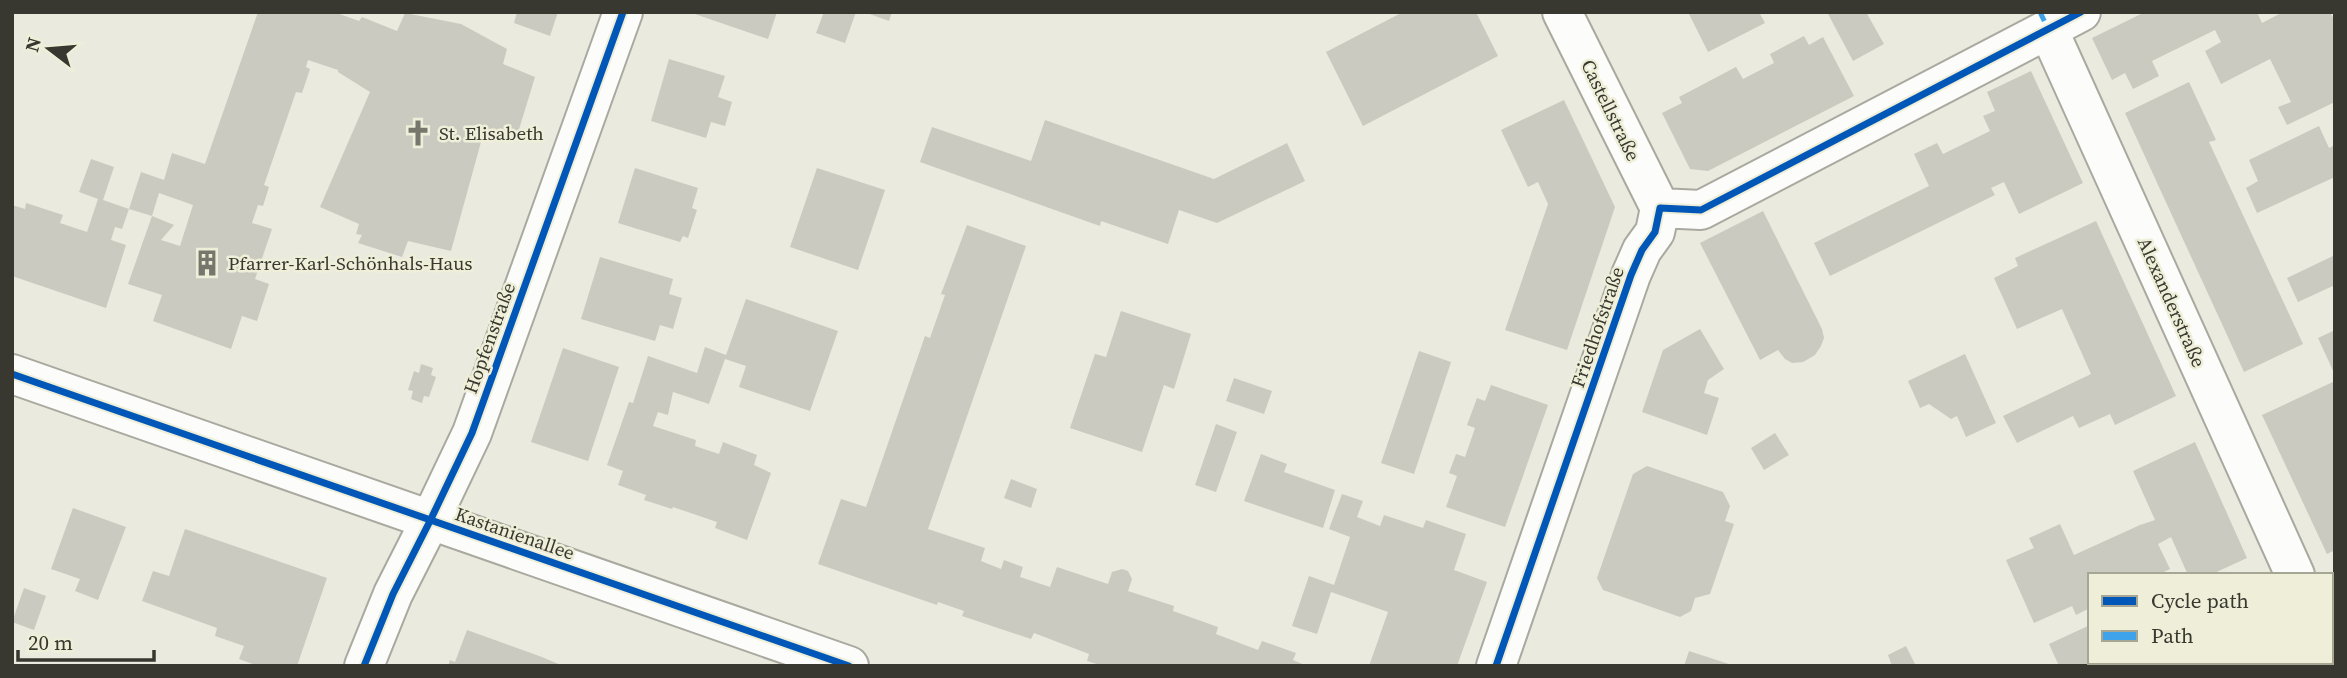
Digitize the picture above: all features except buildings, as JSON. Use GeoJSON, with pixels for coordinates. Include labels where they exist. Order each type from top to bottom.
{"type":"FeatureCollection","features":[{"type":"Feature","properties":{"kind":"street","name":"Hopfenstraße"},"geometry":{"type":"LineString","coordinates":[[364,666],[393,594],[472,433],[623,12]]}},
{"type":"Feature","properties":{"kind":"street","name":"Castellstraße"},"geometry":{"type":"LineString","coordinates":[[1562,12],[1660,208]]}},
{"type":"Feature","properties":{"kind":"street"},"geometry":{"type":"LineString","coordinates":[[1660,208],[1701,210],[2065,20]]}},
{"type":"Feature","properties":{"kind":"street","name":"Alexanderstraße"},"geometry":{"type":"LineString","coordinates":[[2065,20],[2294,573]]}},
{"type":"Feature","properties":{"kind":"street","name":"Friedhofstraße"},"geometry":{"type":"LineString","coordinates":[[1496,666],[1631,275],[1642,250],[1655,232],[1660,208]]}},
{"type":"Feature","properties":{"kind":"street","name":"Kastanienallee"},"geometry":{"type":"LineString","coordinates":[[12,374],[849,666]]}},
{"type":"Feature","properties":{"kind":"marked path"},"geometry":{"type":"LineString","coordinates":[[2040,12],[2048,29]]}},
{"type":"Feature","properties":{"kind":"cycle path"},"geometry":{"type":"LineString","coordinates":[[364,666],[393,594],[472,433],[623,12]]}},
{"type":"Feature","properties":{"kind":"cycle path"},"geometry":{"type":"LineString","coordinates":[[1496,666],[1631,275],[1642,250],[1655,232],[1660,208],[1701,210],[2081,12]]}},
{"type":"Feature","properties":{"kind":"cycle path"},"geometry":{"type":"LineString","coordinates":[[12,374],[849,666]]}},
{"type":"Feature","properties":{"kind":"place","name":"St. Elisabeth"},"geometry":{"type":"Point","coordinates":[418,133]}},
{"type":"Feature","properties":{"kind":"place","name":"Pfarrer-Karl-Schönhals-Haus"},"geometry":{"type":"Point","coordinates":[207,263]}}]}
